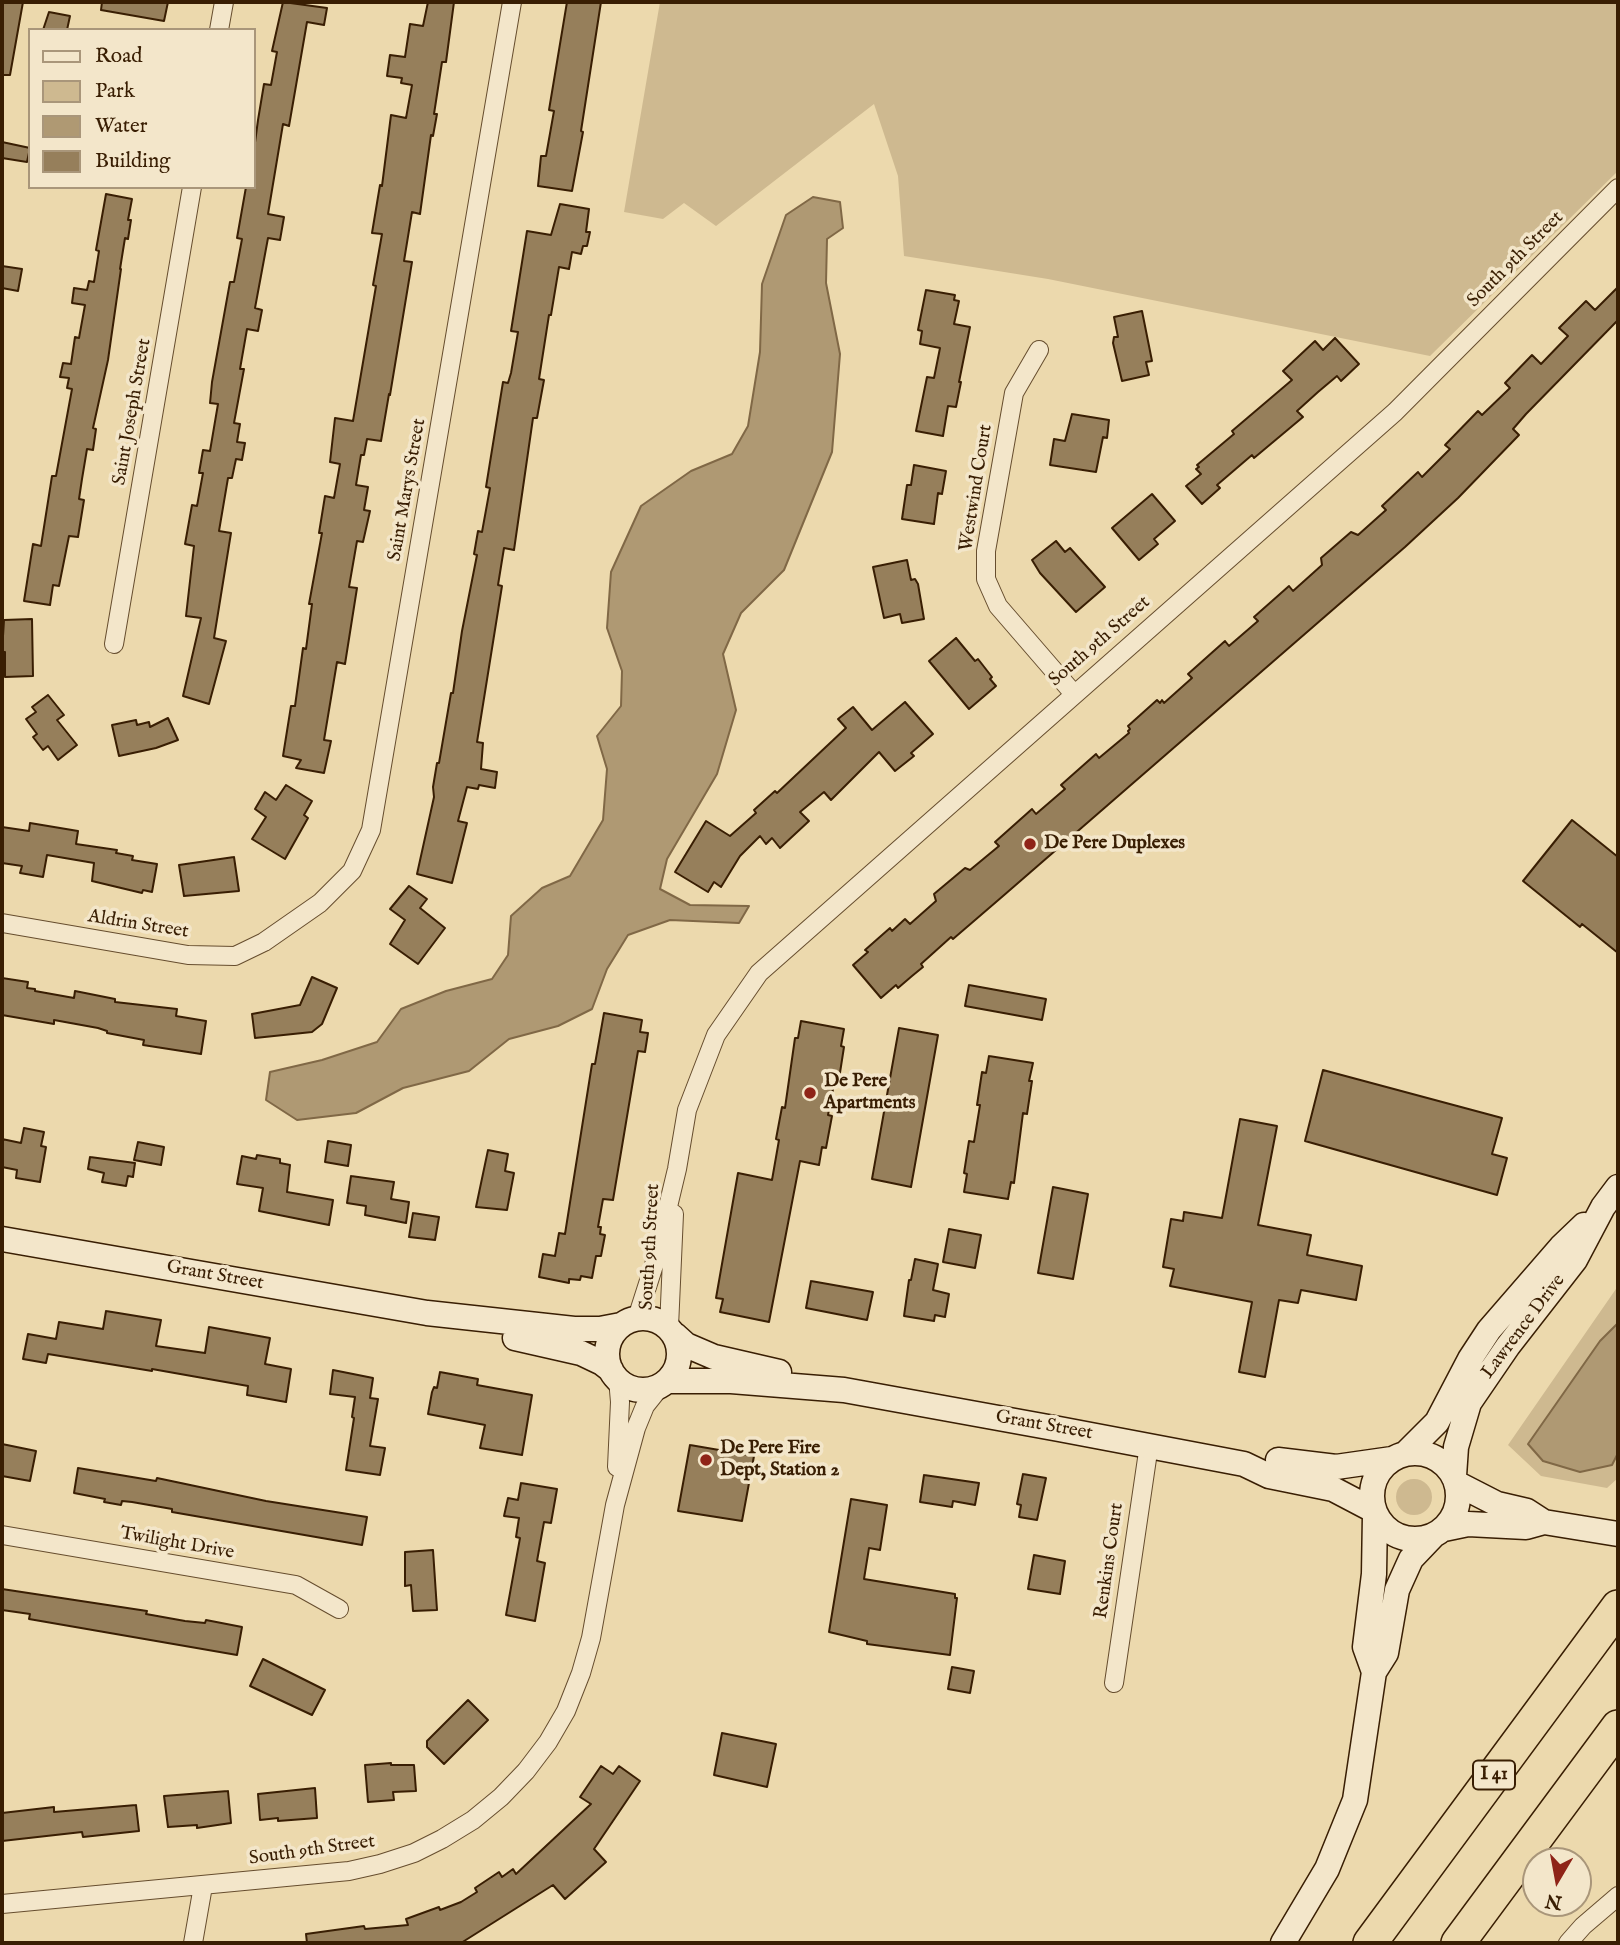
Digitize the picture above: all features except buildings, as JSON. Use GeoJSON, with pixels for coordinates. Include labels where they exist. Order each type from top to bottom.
{"type":"FeatureCollection","features":[{"type":"Feature","properties":{"kind":"highway","name":"I 41"},"geometry":{"type":"LineString","coordinates":[[1370,1943],[1618,1607]]}},
{"type":"Feature","properties":{"kind":"highway"},"geometry":{"type":"LineString","coordinates":[[1458,1943],[1618,1727]]}},
{"type":"Feature","properties":{"kind":"street"},"geometry":{"type":"LineString","coordinates":[[219,28],[224,2]]}},
{"type":"Feature","properties":{"kind":"street","name":"Saint Marys Street"},"geometry":{"type":"LineString","coordinates":[[264,942],[320,903],[352,871],[371,830],[512,2]]}},
{"type":"Feature","properties":{"kind":"street","name":"South 9th Street"},"geometry":{"type":"LineString","coordinates":[[629,1321],[654,1265],[677,1169],[687,1110],[716,1035],[759,973],[1395,412],[1618,188]]}},
{"type":"Feature","properties":{"kind":"street","name":"Saint Joseph Street"},"geometry":{"type":"LineString","coordinates":[[114,644],[192,189]]}},
{"type":"Feature","properties":{"kind":"street","name":"Westwind Court"},"geometry":{"type":"LineString","coordinates":[[1039,350],[1014,393],[986,551],[986,579],[999,606],[1074,694]]}},
{"type":"Feature","properties":{"kind":"street","name":"Aldrin Street"},"geometry":{"type":"LineString","coordinates":[[2,923],[188,955],[235,956],[264,942]]}},
{"type":"Feature","properties":{"kind":"street","name":"South 9th Street"},"geometry":{"type":"LineString","coordinates":[[672,1331],[668,1296],[677,1169]]}},
{"type":"Feature","properties":{"kind":"street","name":"Lawrence Drive"},"geometry":{"type":"LineString","coordinates":[[1455,1480],[1456,1447],[1469,1403],[1508,1346],[1575,1260],[1602,1207],[1618,1187]]}},
{"type":"Feature","properties":{"kind":"street"},"geometry":{"type":"LineString","coordinates":[[1374,1672],[1365,1647],[1374,1574],[1374,1513],[1371,1496],[1374,1482],[1381,1469],[1437,1422],[1470,1359],[1489,1330],[1562,1247],[1602,1207]]}},
{"type":"Feature","properties":{"kind":"street","name":"Grant Street"},"geometry":{"type":"LineString","coordinates":[[2,1239],[427,1313],[574,1329],[600,1329],[648,1318],[672,1331],[686,1345],[714,1357],[802,1376],[844,1390]]}},
{"type":"Feature","properties":{"kind":"street","name":"Grant Street"},"geometry":{"type":"LineString","coordinates":[[427,1313],[503,1336],[592,1357],[636,1389],[649,1390],[664,1384],[731,1381],[844,1390],[1244,1464],[1269,1476],[1333,1489],[1374,1513]]}},
{"type":"Feature","properties":{"kind":"street"},"geometry":{"type":"LineString","coordinates":[[614,1375],[608,1362],[608,1344],[613,1334],[629,1321]]}},
{"type":"Feature","properties":{"kind":"street"},"geometry":{"type":"LineString","coordinates":[[664,1384],[678,1365],[679,1344],[672,1331]]}},
{"type":"Feature","properties":{"kind":"street","name":"South 9th Street"},"geometry":{"type":"LineString","coordinates":[[614,1375],[620,1419],[615,1505]]}},
{"type":"Feature","properties":{"kind":"street","name":"South 9th Street"},"geometry":{"type":"LineString","coordinates":[[2,1904],[349,1871],[414,1853],[473,1820],[501,1797],[526,1771],[548,1742],[566,1711],[582,1673],[591,1638],[615,1505],[642,1413],[664,1384]]}},
{"type":"Feature","properties":{"kind":"street","name":"Renkins Court"},"geometry":{"type":"LineString","coordinates":[[1114,1683],[1149,1445]]}},
{"type":"Feature","properties":{"kind":"street"},"geometry":{"type":"LineString","coordinates":[[1283,1943],[1327,1869],[1355,1800],[1374,1672],[1386,1653],[1402,1575],[1411,1559],[1452,1519],[1457,1508],[1455,1480],[1445,1465],[1433,1457],[1419,1453],[1398,1457]]}},
{"type":"Feature","properties":{"kind":"street","name":"Grant Street"},"geometry":{"type":"LineString","coordinates":[[1244,1464],[1272,1459],[1336,1467],[1398,1457]]}},
{"type":"Feature","properties":{"kind":"street"},"geometry":{"type":"LineString","coordinates":[[1455,1480],[1497,1504],[1527,1511],[1544,1522],[1618,1534]]}},
{"type":"Feature","properties":{"kind":"street"},"geometry":{"type":"LineString","coordinates":[[1374,1513],[1382,1526],[1393,1534],[1419,1540],[1468,1524],[1526,1527],[1544,1522]]}},
{"type":"Feature","properties":{"kind":"street","name":"Twilight Drive"},"geometry":{"type":"LineString","coordinates":[[2,1535],[296,1585],[339,1609]]}},
{"type":"Feature","properties":{"kind":"street"},"geometry":{"type":"LineString","coordinates":[[192,1943],[203,1885]]}},
{"type":"Feature","properties":{"kind":"street"},"geometry":{"type":"LineString","coordinates":[[1568,1943],[1583,1926],[1618,1896]]}},
{"type":"Feature","properties":{"kind":"green space"},"geometry":{"type":"Polygon","coordinates":[[[660,2],[1618,2],[1618,171],[1430,356],[1048,279],[904,256],[898,176],[874,104],[716,226],[684,203],[663,219],[624,212],[660,2]]]}},
{"type":"Feature","properties":{"kind":"green space"},"geometry":{"type":"Polygon","coordinates":[[[1618,1286],[1618,1478],[1607,1488],[1541,1476],[1508,1445],[1618,1286]]]}},
{"type":"Feature","properties":{"kind":"green space"},"geometry":{"type":"Polygon","coordinates":[[[1414,1479],[1427,1484],[1432,1497],[1427,1510],[1414,1515],[1401,1510],[1396,1497],[1401,1484],[1414,1479]]]}},
{"type":"Feature","properties":{"kind":"water"},"geometry":{"type":"Polygon","coordinates":[[[813,197],[840,202],[843,228],[827,239],[826,283],[840,354],[832,452],[784,570],[741,613],[723,654],[736,710],[717,774],[667,859],[660,889],[690,905],[749,906],[739,923],[670,920],[628,935],[607,969],[592,1009],[558,1026],[509,1039],[469,1071],[403,1088],[356,1113],[297,1120],[266,1100],[270,1072],[322,1060],[377,1042],[401,1009],[446,991],[492,979],[508,955],[511,916],[542,888],[570,876],[603,820],[607,769],[597,736],[621,706],[622,671],[607,628],[611,572],[641,506],[691,471],[732,454],[748,426],[760,352],[762,284],[786,215],[813,197]]]}},
{"type":"Feature","properties":{"kind":"water"},"geometry":{"type":"Polygon","coordinates":[[[1618,1323],[1618,1453],[1612,1465],[1580,1472],[1543,1461],[1528,1444],[1600,1341],[1618,1323]]]}},
{"type":"Feature","properties":{"kind":"place","name":"De Pere Duplexes"},"geometry":{"type":"Point","coordinates":[1030,844]}},
{"type":"Feature","properties":{"kind":"place","name":"De Pere Apartments"},"geometry":{"type":"Point","coordinates":[810,1093]}},
{"type":"Feature","properties":{"kind":"place","name":"De Pere Fire Dept, Station 2"},"geometry":{"type":"Point","coordinates":[706,1460]}}]}
